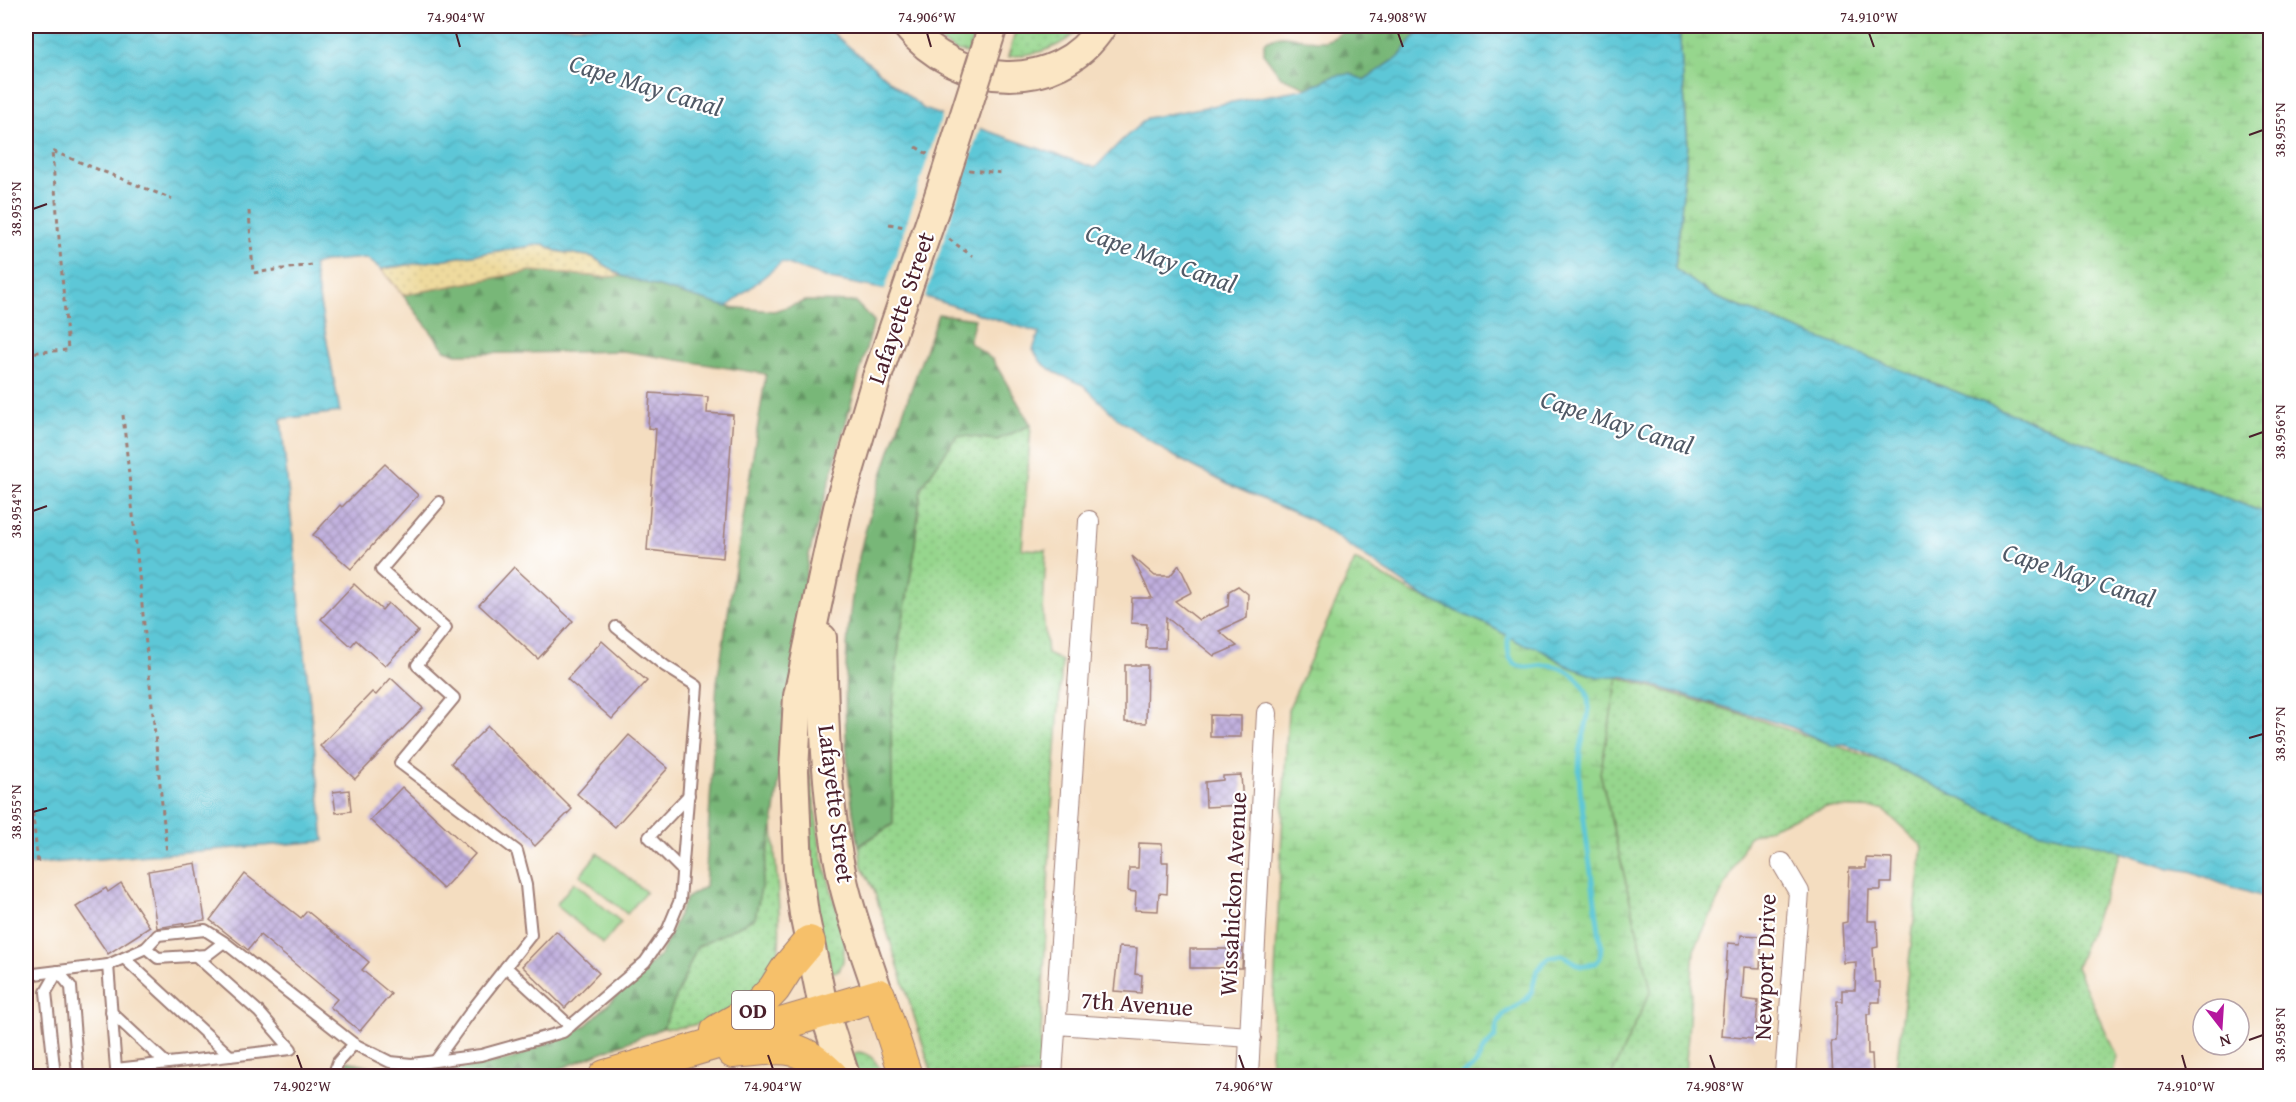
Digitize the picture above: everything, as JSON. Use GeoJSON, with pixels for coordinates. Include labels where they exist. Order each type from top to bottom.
{"type":"FeatureCollection","features":[{"type":"Feature","properties":{"kind":"main road"},"geometry":{"type":"LineString","coordinates":[[907,26],[934,53],[955,65],[977,72],[1023,76],[1042,72],[1063,63],[1081,50],[1102,26]]}},
{"type":"Feature","properties":{"kind":"main road","name":"Lafayette Street"},"geometry":{"type":"LineString","coordinates":[[844,1077],[824,1011],[809,942],[798,870],[794,771],[798,696],[838,508],[877,377],[937,202],[993,26]]}},
{"type":"Feature","properties":{"kind":"main road","name":"Lafayette Street"},"geometry":{"type":"LineString","coordinates":[[820,594],[825,753],[844,886],[906,1077]]}},
{"type":"Feature","properties":{"kind":"main road","name":"OD"},"geometry":{"type":"LineString","coordinates":[[678,1055],[755,1009],[774,989],[788,967],[809,942]]}},
{"type":"Feature","properties":{"kind":"main road"},"geometry":{"type":"LineString","coordinates":[[605,1077],[879,995]]}},
{"type":"Feature","properties":{"kind":"main road"},"geometry":{"type":"LineString","coordinates":[[678,1055],[793,1048],[806,1053],[832,1077]]}},
{"type":"Feature","properties":{"kind":"street"},"geometry":{"type":"LineString","coordinates":[[1052,1077],[1089,521]]}},
{"type":"Feature","properties":{"kind":"street","name":"Wissahickon Avenue"},"geometry":{"type":"LineString","coordinates":[[1248,1077],[1267,713]]}},
{"type":"Feature","properties":{"kind":"street","name":"Newport Drive"},"geometry":{"type":"LineString","coordinates":[[1782,863],[1799,892],[1785,1077]]}},
{"type":"Feature","properties":{"kind":"street","name":"7th Avenue"},"geometry":{"type":"LineString","coordinates":[[1056,1024],[1251,1037]]}},
{"type":"Feature","properties":{"kind":"lane"},"geometry":{"type":"LineString","coordinates":[[436,1060],[531,935],[526,885],[518,851],[400,762],[454,698],[417,665],[446,628],[381,570],[439,502]]}},
{"type":"Feature","properties":{"kind":"lane"},"geometry":{"type":"LineString","coordinates":[[26,975],[108,965],[146,948],[158,935],[205,930],[224,942],[354,1044],[390,1062],[412,1064],[481,1055],[562,1032],[645,962],[668,929],[680,900],[697,686],[665,666],[616,627]]}},
{"type":"Feature","properties":{"kind":"lane"},"geometry":{"type":"LineString","coordinates":[[682,870],[649,837],[688,795]]}},
{"type":"Feature","properties":{"kind":"lane"},"geometry":{"type":"LineString","coordinates":[[146,948],[158,958],[207,954],[224,942]]}},
{"type":"Feature","properties":{"kind":"lane"},"geometry":{"type":"LineString","coordinates":[[108,965],[116,1069],[291,1049],[259,1012],[195,955]]}},
{"type":"Feature","properties":{"kind":"lane"},"geometry":{"type":"LineString","coordinates":[[124,958],[230,1056]]}},
{"type":"Feature","properties":{"kind":"lane"},"geometry":{"type":"LineString","coordinates":[[506,967],[570,1026]]}},
{"type":"Feature","properties":{"kind":"lane"},"geometry":{"type":"LineString","coordinates":[[55,1077],[46,992],[58,971]]}},
{"type":"Feature","properties":{"kind":"lane"},"geometry":{"type":"LineString","coordinates":[[58,971],[71,987],[78,1077]]}},
{"type":"Feature","properties":{"kind":"lane"},"geometry":{"type":"LineString","coordinates":[[111,1012],[166,1063]]}},
{"type":"Feature","properties":{"kind":"lane"},"geometry":{"type":"LineString","coordinates":[[333,1077],[338,1062],[354,1044]]}},
{"type":"Feature","properties":{"kind":"path"},"geometry":{"type":"LineString","coordinates":[[26,354],[68,350],[52,151],[172,199]]}},
{"type":"Feature","properties":{"kind":"path"},"geometry":{"type":"LineString","coordinates":[[249,211],[253,273],[312,265]]}},
{"type":"Feature","properties":{"kind":"path"},"geometry":{"type":"LineString","coordinates":[[123,415],[167,854]]}},
{"type":"Feature","properties":{"kind":"path"},"geometry":{"type":"LineString","coordinates":[[26,750],[38,864]]}},
{"type":"Feature","properties":{"kind":"green space"},"geometry":{"type":"Polygon","coordinates":[[[920,26],[977,26],[968,53],[955,51],[920,26]]]}},
{"type":"Feature","properties":{"kind":"green space"},"geometry":{"type":"Polygon","coordinates":[[[1017,26],[1082,26],[1066,40],[1048,49],[1008,57],[1017,26]]]}},
{"type":"Feature","properties":{"kind":"green space"},"geometry":{"type":"Polygon","coordinates":[[[1347,26],[1423,26],[1399,57],[1364,80],[1348,76],[1335,77],[1308,88],[1281,77],[1264,54],[1264,42],[1275,37],[1324,41],[1340,34],[1347,26]]]}},
{"type":"Feature","properties":{"kind":"green space"},"geometry":{"type":"Polygon","coordinates":[[[1679,26],[2270,26],[2270,515],[1715,297],[1675,269],[1688,145],[1679,26]]]}},
{"type":"Feature","properties":{"kind":"green space"},"geometry":{"type":"Polygon","coordinates":[[[531,271],[603,277],[622,276],[727,307],[774,311],[806,301],[855,302],[874,321],[809,555],[773,826],[755,918],[697,947],[663,1028],[542,1076],[414,1076],[512,1059],[585,1026],[661,954],[686,898],[705,887],[717,682],[766,374],[623,351],[457,354],[445,350],[403,295],[531,271]]]}},
{"type":"Feature","properties":{"kind":"green space"},"geometry":{"type":"Polygon","coordinates":[[[938,314],[975,319],[969,342],[993,360],[1031,425],[997,440],[957,435],[921,488],[913,562],[900,636],[891,721],[893,824],[859,846],[852,808],[846,725],[848,640],[852,598],[868,521],[901,417],[938,314]]]}},
{"type":"Feature","properties":{"kind":"green space"},"geometry":{"type":"Polygon","coordinates":[[[1031,425],[1022,549],[1046,550],[1043,614],[1047,654],[1062,661],[1051,824],[1039,1076],[933,1076],[874,890],[862,867],[859,846],[893,824],[891,721],[900,636],[913,562],[921,488],[957,435],[997,440],[1031,425]]]}},
{"type":"Feature","properties":{"kind":"green space"},"geometry":{"type":"Polygon","coordinates":[[[1355,560],[1411,592],[1618,677],[1600,773],[1651,990],[1611,1076],[1270,1076],[1288,710],[1355,560]]]}},
{"type":"Feature","properties":{"kind":"green space"},"geometry":{"type":"Polygon","coordinates":[[[1618,677],[1738,713],[2125,842],[2076,967],[2117,1057],[2112,1076],[1895,1076],[1923,847],[1883,809],[1825,807],[1749,836],[1694,950],[1685,1076],[1611,1076],[1651,990],[1600,772],[1618,677]]]}},
{"type":"Feature","properties":{"kind":"green space"},"geometry":{"type":"Polygon","coordinates":[[[809,767],[821,852],[845,939],[843,961],[839,971],[832,972],[828,967],[814,898],[808,810],[809,767]]]}},
{"type":"Feature","properties":{"kind":"green space"},"geometry":{"type":"Polygon","coordinates":[[[773,826],[779,937],[776,963],[772,971],[753,994],[725,1013],[690,1026],[663,1028],[697,946],[755,918],[773,826]]]}},
{"type":"Feature","properties":{"kind":"green space"},"geometry":{"type":"Polygon","coordinates":[[[598,853],[646,892],[627,914],[580,875],[598,853]]]}},
{"type":"Feature","properties":{"kind":"green space"},"geometry":{"type":"Polygon","coordinates":[[[574,882],[621,922],[603,944],[556,905],[574,882]]]}},
{"type":"Feature","properties":{"kind":"green space"},"geometry":{"type":"Polygon","coordinates":[[[858,1052],[871,1057],[877,1063],[883,1076],[858,1076],[851,1057],[858,1052]]]}},
{"type":"Feature","properties":{"kind":"green space"},"geometry":{"type":"Polygon","coordinates":[[[347,1061],[414,1076],[346,1076],[347,1061]]]}},
{"type":"Feature","properties":{"kind":"sand"},"geometry":{"type":"Polygon","coordinates":[[[544,244],[556,251],[593,257],[622,276],[603,277],[531,271],[403,295],[381,269],[544,244]]]}},
{"type":"Feature","properties":{"kind":"water","name":"Cape May Canal"},"geometry":{"type":"Polygon","coordinates":[[[26,26],[824,26],[924,109],[1095,168],[1147,118],[1308,88],[1334,76],[1350,74],[1364,80],[1399,57],[1423,26],[1679,26],[1688,145],[1675,269],[1715,297],[2270,515],[2270,899],[2190,871],[2170,868],[2093,843],[2040,832],[1999,817],[1858,749],[1840,744],[1834,746],[1791,727],[1622,676],[1597,677],[1567,666],[1536,647],[1522,644],[1488,625],[1424,597],[1313,521],[1229,485],[1170,454],[1118,419],[1083,385],[1054,372],[1041,362],[1033,350],[1039,333],[929,298],[830,279],[782,262],[727,307],[622,276],[593,257],[556,251],[544,244],[381,269],[366,258],[328,261],[313,265],[340,412],[281,419],[324,841],[26,865],[26,26]]]}},
{"type":"Feature","properties":{"kind":"pier"},"geometry":{"type":"Polygon","coordinates":[[[943,112],[981,125],[924,300],[884,292],[943,112]]]}},
{"type":"Feature","properties":{"kind":"building"},"geometry":{"type":"Polygon","coordinates":[[[650,393],[708,397],[707,413],[733,415],[723,558],[647,550],[656,429],[648,428],[650,393]]]}},
{"type":"Feature","properties":{"kind":"building"},"geometry":{"type":"Polygon","coordinates":[[[385,464],[418,495],[351,569],[313,535],[340,505],[342,507],[385,464]]]}},
{"type":"Feature","properties":{"kind":"building"},"geometry":{"type":"Polygon","coordinates":[[[1132,556],[1155,576],[1170,576],[1179,565],[1192,592],[1175,601],[1199,620],[1228,606],[1229,591],[1238,586],[1248,594],[1247,618],[1219,631],[1237,646],[1214,656],[1166,617],[1165,648],[1146,648],[1147,624],[1131,623],[1132,598],[1152,598],[1132,556]]]}},
{"type":"Feature","properties":{"kind":"building"},"geometry":{"type":"Polygon","coordinates":[[[514,567],[573,621],[538,659],[479,605],[514,567]]]}},
{"type":"Feature","properties":{"kind":"building"},"geometry":{"type":"Polygon","coordinates":[[[354,584],[382,610],[388,603],[418,631],[385,666],[356,640],[351,646],[321,619],[354,584]]]}},
{"type":"Feature","properties":{"kind":"building"},"geometry":{"type":"Polygon","coordinates":[[[602,641],[647,681],[612,719],[567,679],[602,641]]]}},
{"type":"Feature","properties":{"kind":"building"},"geometry":{"type":"Polygon","coordinates":[[[1125,665],[1147,665],[1146,723],[1125,722],[1125,665]]]}},
{"type":"Feature","properties":{"kind":"building"},"geometry":{"type":"Polygon","coordinates":[[[391,678],[423,708],[355,779],[320,746],[372,692],[376,695],[391,678]]]}},
{"type":"Feature","properties":{"kind":"building"},"geometry":{"type":"Polygon","coordinates":[[[1210,715],[1241,716],[1241,737],[1210,737],[1210,715]]]}},
{"type":"Feature","properties":{"kind":"building"},"geometry":{"type":"Polygon","coordinates":[[[488,726],[572,809],[535,846],[451,763],[488,726]]]}},
{"type":"Feature","properties":{"kind":"building"},"geometry":{"type":"Polygon","coordinates":[[[629,735],[668,768],[615,827],[577,794],[629,735]]]}},
{"type":"Feature","properties":{"kind":"building"},"geometry":{"type":"Polygon","coordinates":[[[1241,775],[1243,805],[1206,807],[1205,782],[1223,780],[1223,776],[1241,775]]]}},
{"type":"Feature","properties":{"kind":"building"},"geometry":{"type":"Polygon","coordinates":[[[402,787],[475,854],[443,889],[370,820],[402,787]]]}},
{"type":"Feature","properties":{"kind":"building"},"geometry":{"type":"Polygon","coordinates":[[[349,790],[351,811],[336,813],[333,792],[349,790]]]}},
{"type":"Feature","properties":{"kind":"building"},"geometry":{"type":"Polygon","coordinates":[[[1139,843],[1162,844],[1162,862],[1168,862],[1167,894],[1159,893],[1158,911],[1135,910],[1136,892],[1128,891],[1129,868],[1138,868],[1139,843]]]}},
{"type":"Feature","properties":{"kind":"building"},"geometry":{"type":"Polygon","coordinates":[[[1866,858],[1892,859],[1891,883],[1881,883],[1881,890],[1869,890],[1868,921],[1877,921],[1878,947],[1873,948],[1875,982],[1880,982],[1880,1002],[1871,1002],[1871,1014],[1867,1014],[1868,1054],[1872,1054],[1873,1075],[1833,1077],[1831,1041],[1836,1041],[1837,1001],[1842,1001],[1842,990],[1855,990],[1856,962],[1844,963],[1842,923],[1847,922],[1849,868],[1866,868],[1866,858]]]}},
{"type":"Feature","properties":{"kind":"building"},"geometry":{"type":"Polygon","coordinates":[[[196,863],[205,920],[157,928],[148,871],[196,863]]]}},
{"type":"Feature","properties":{"kind":"building"},"geometry":{"type":"Polygon","coordinates":[[[245,874],[301,918],[307,911],[369,962],[362,970],[391,994],[360,1031],[330,1007],[337,999],[260,935],[248,950],[210,920],[245,874]]]}},
{"type":"Feature","properties":{"kind":"building"},"geometry":{"type":"Polygon","coordinates":[[[121,883],[150,927],[108,954],[76,907],[106,888],[108,892],[121,883]]]}},
{"type":"Feature","properties":{"kind":"building"},"geometry":{"type":"Polygon","coordinates":[[[556,931],[599,973],[565,1008],[522,966],[556,931]]]}},
{"type":"Feature","properties":{"kind":"building"},"geometry":{"type":"Polygon","coordinates":[[[1741,935],[1762,936],[1760,968],[1744,967],[1742,999],[1758,1001],[1755,1039],[1721,1036],[1728,943],[1740,944],[1741,935]]]}},
{"type":"Feature","properties":{"kind":"building"},"geometry":{"type":"Polygon","coordinates":[[[1119,947],[1137,948],[1135,974],[1142,975],[1141,993],[1114,991],[1119,947]]]}},
{"type":"Feature","properties":{"kind":"building"},"geometry":{"type":"Polygon","coordinates":[[[1190,949],[1243,949],[1242,968],[1190,968],[1190,949]]]}},
{"type":"Feature","properties":{"kind":"waterway"},"geometry":{"type":"LineString","coordinates":[[1460,1076],[1475,1066],[1483,1050],[1495,1037],[1497,1025],[1504,1014],[1527,999],[1531,993],[1537,970],[1549,957],[1562,955],[1581,966],[1596,963],[1600,958],[1601,945],[1580,785],[1580,754],[1589,707],[1586,691],[1574,676],[1564,669],[1546,665],[1528,667],[1515,664],[1509,655],[1509,630]]}}]}
